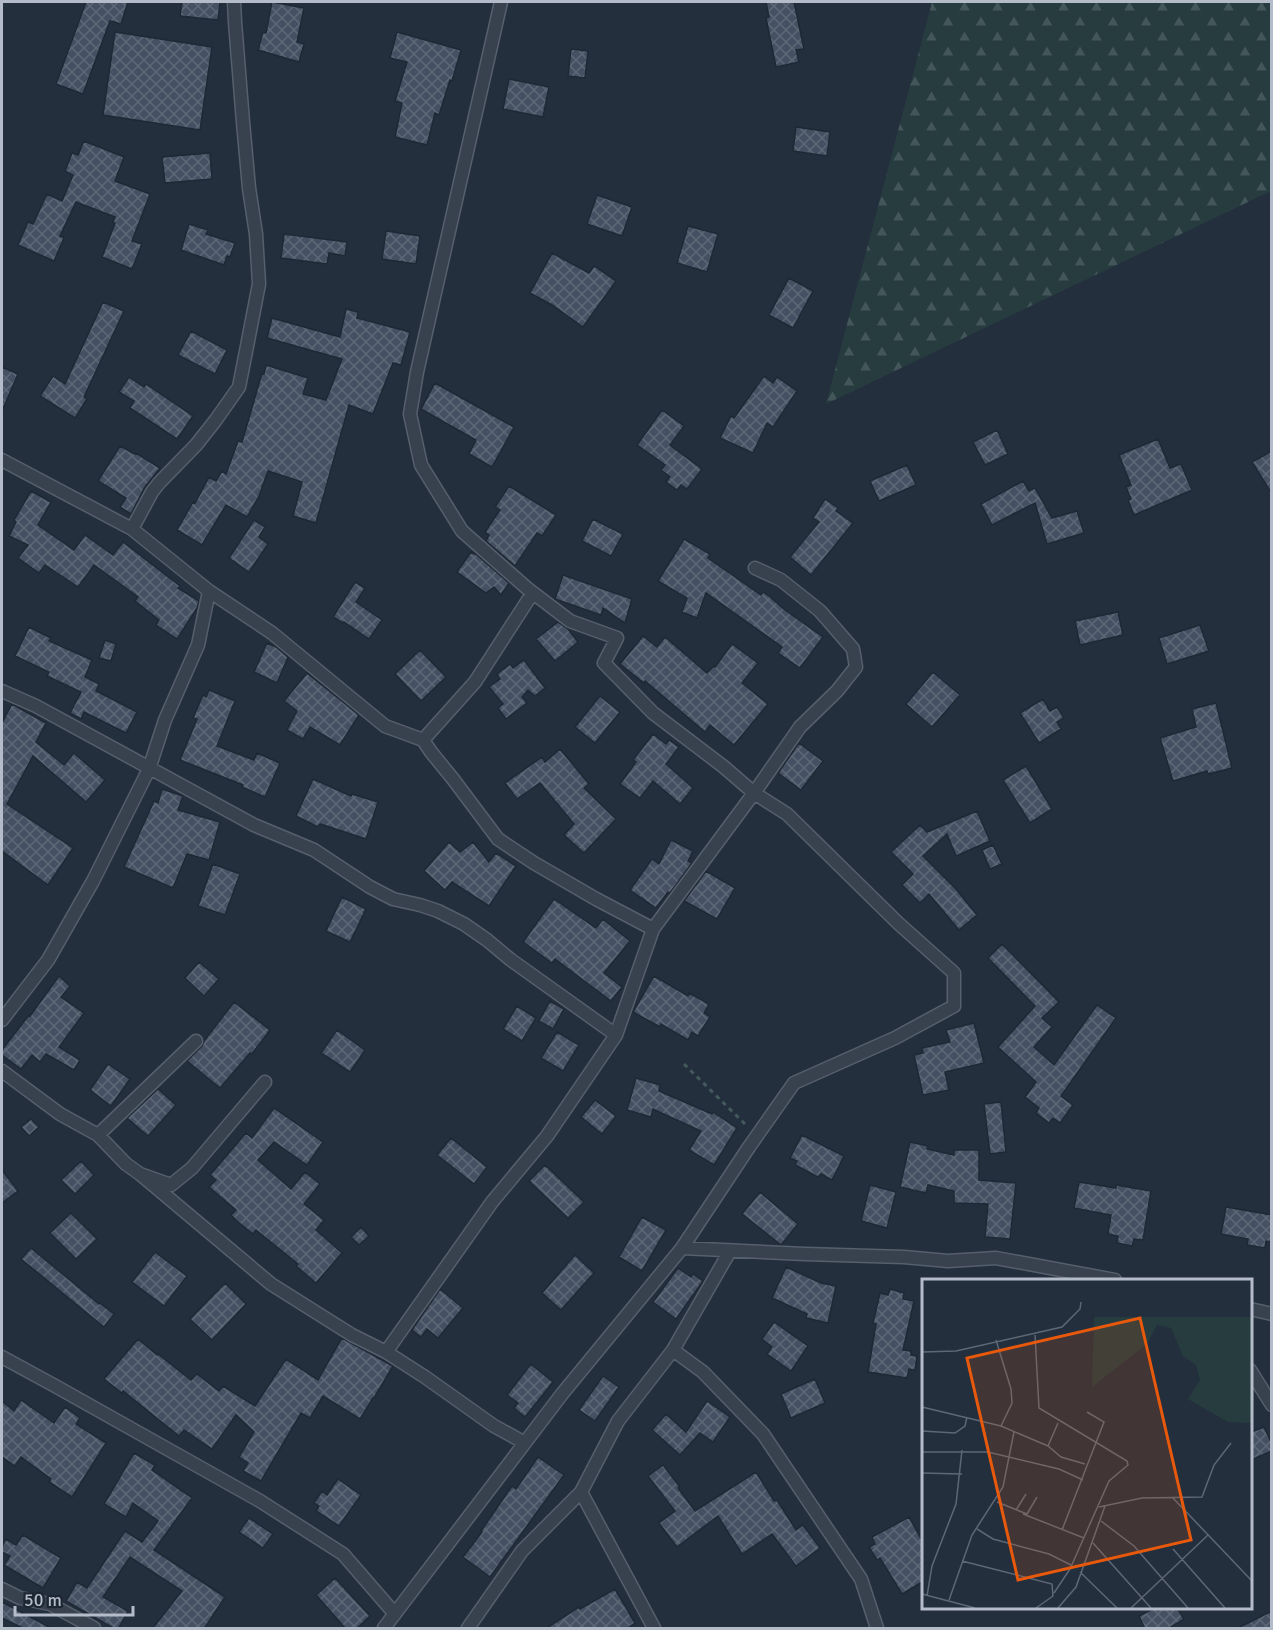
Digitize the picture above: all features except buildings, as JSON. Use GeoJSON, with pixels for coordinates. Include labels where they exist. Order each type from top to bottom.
{"type":"FeatureCollection","features":[{"type":"Feature","properties":{"kind":"street"},"geometry":{"type":"LineString","coordinates":[[132,529],[159,483],[202,437],[239,387],[259,284],[234,2]]}},
{"type":"Feature","properties":{"kind":"street"},"geometry":{"type":"LineString","coordinates":[[384,1629],[562,1394],[682,1248],[749,1146],[794,1083],[895,1038],[954,1006],[954,973],[898,923],[787,814],[754,793],[653,713],[604,663],[617,638],[570,621],[534,594],[462,531],[422,465],[410,414],[419,361],[501,2]]}},
{"type":"Feature","properties":{"kind":"street"},"geometry":{"type":"LineString","coordinates":[[2,460],[132,529],[209,591],[272,633],[385,726],[423,740],[498,839],[534,863],[653,929]]}},
{"type":"Feature","properties":{"kind":"street"},"geometry":{"type":"LineString","coordinates":[[386,1352],[492,1202],[546,1136],[616,1035],[653,929],[800,727],[837,691],[856,667],[853,649],[820,611],[781,580],[755,568]]}},
{"type":"Feature","properties":{"kind":"street"},"geometry":{"type":"LineString","coordinates":[[2,1020],[48,960],[93,881],[149,769],[165,720],[198,645],[209,591]]}},
{"type":"Feature","properties":{"kind":"street"},"geometry":{"type":"LineString","coordinates":[[423,740],[475,682],[534,594]]}},
{"type":"Feature","properties":{"kind":"street"},"geometry":{"type":"LineString","coordinates":[[2,691],[36,706],[254,825],[314,850],[370,887],[393,899],[438,911],[464,924],[616,1035]]}},
{"type":"Feature","properties":{"kind":"street"},"geometry":{"type":"LineString","coordinates":[[98,1135],[196,1041]]}},
{"type":"Feature","properties":{"kind":"street"},"geometry":{"type":"LineString","coordinates":[[2,1071],[60,1114],[98,1135],[126,1164],[271,1284],[352,1335],[386,1352],[494,1426],[525,1443]]}},
{"type":"Feature","properties":{"kind":"street"},"geometry":{"type":"LineString","coordinates":[[140,1174],[171,1185],[192,1168],[265,1082]]}},
{"type":"Feature","properties":{"kind":"street"},"geometry":{"type":"LineString","coordinates":[[682,1248],[904,1257],[948,1261],[996,1258],[1105,1279]]}},
{"type":"Feature","properties":{"kind":"street"},"geometry":{"type":"LineString","coordinates":[[468,1629],[522,1551],[581,1492],[618,1421],[673,1350],[730,1251]]}},
{"type":"Feature","properties":{"kind":"street"},"geometry":{"type":"LineString","coordinates":[[1252,1309],[1272,1314]]}},
{"type":"Feature","properties":{"kind":"street"},"geometry":{"type":"LineString","coordinates":[[673,1350],[703,1372],[763,1434],[861,1579],[877,1629]]}},
{"type":"Feature","properties":{"kind":"street"},"geometry":{"type":"LineString","coordinates":[[2,1358],[260,1501],[334,1548],[343,1554],[395,1614]]}},
{"type":"Feature","properties":{"kind":"street"},"geometry":{"type":"LineString","coordinates":[[1252,1372],[1272,1405]]}},
{"type":"Feature","properties":{"kind":"street"},"geometry":{"type":"LineString","coordinates":[[581,1492],[654,1629]]}},
{"type":"Feature","properties":{"kind":"street"},"geometry":{"type":"LineString","coordinates":[[2,1589],[20,1598],[50,1604],[94,1629]]}},
{"type":"Feature","properties":{"kind":"path"},"geometry":{"type":"LineString","coordinates":[[684,1064],[745,1124],[749,1146]]}},
{"type":"Feature","properties":{"kind":"green space"},"geometry":{"type":"Polygon","coordinates":[[[932,2],[1271,2],[1271,191],[826,404],[932,2]]]}}]}
